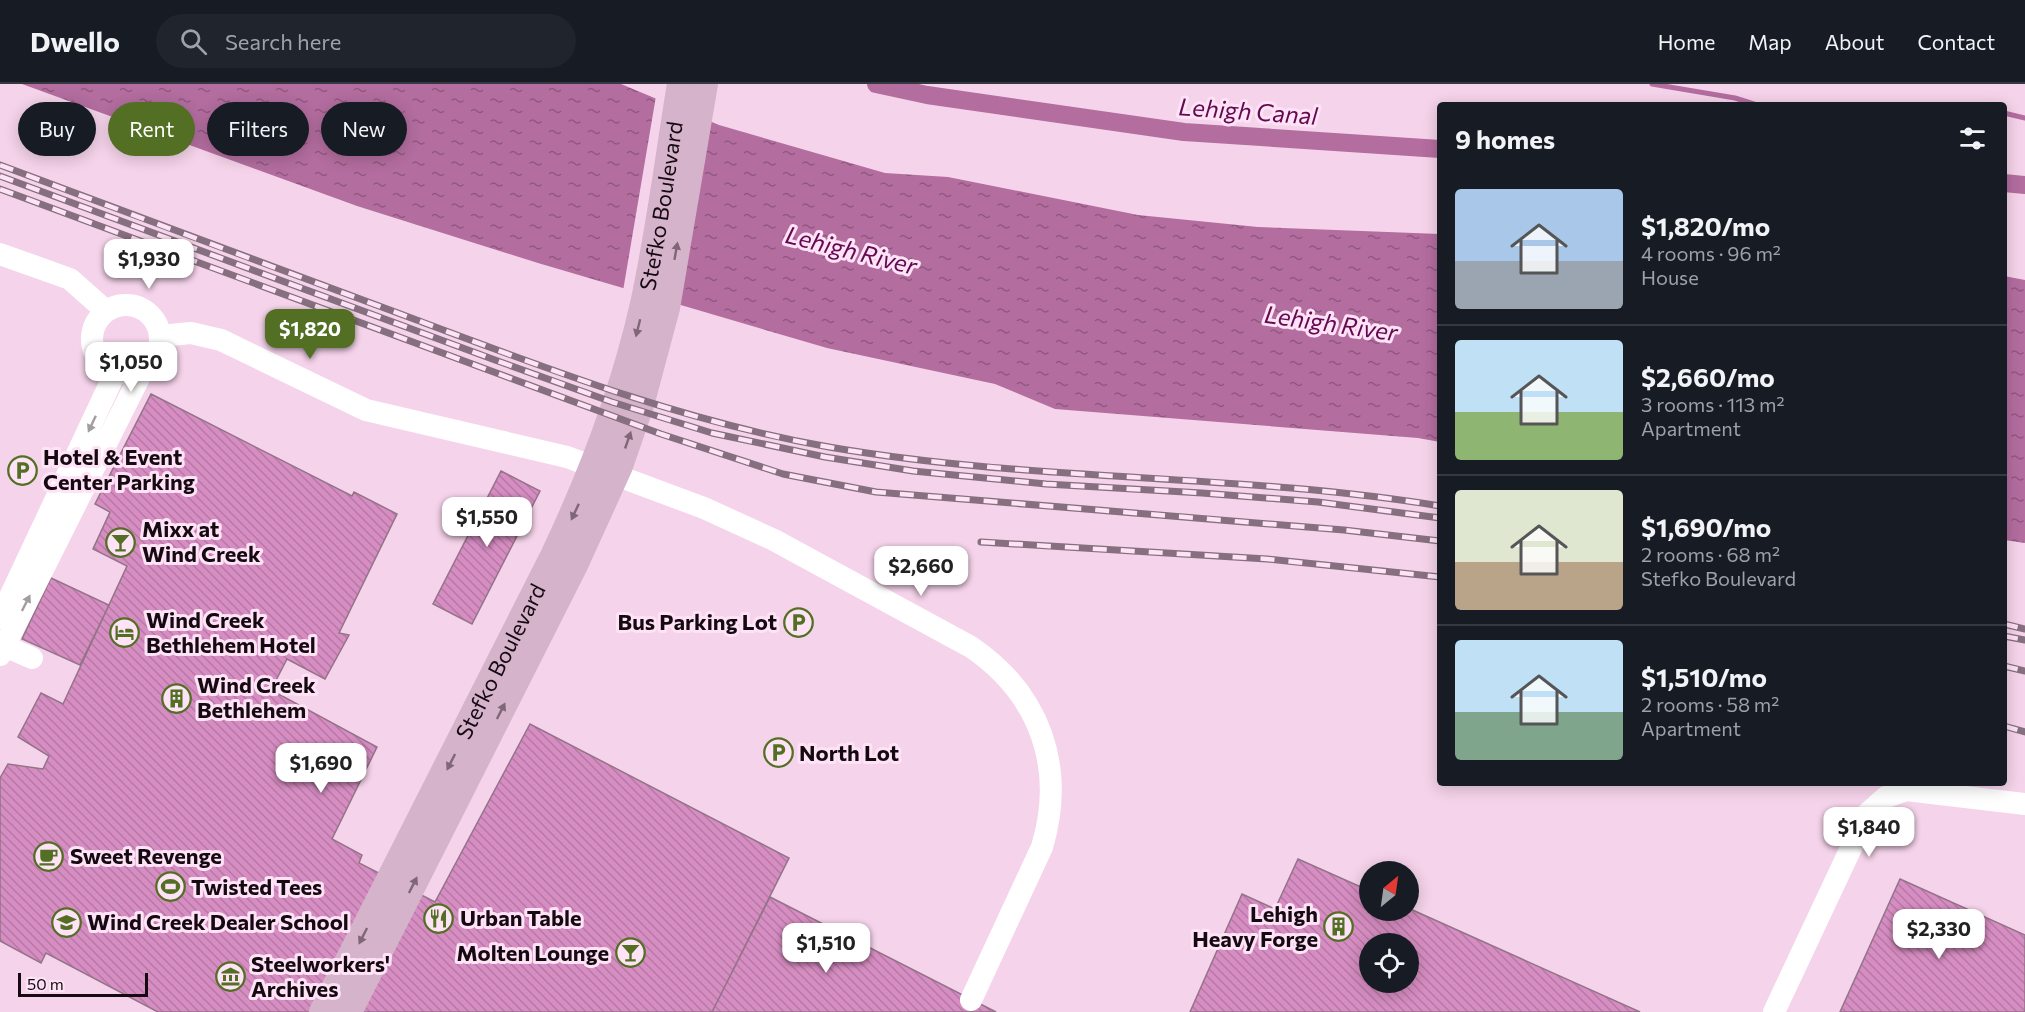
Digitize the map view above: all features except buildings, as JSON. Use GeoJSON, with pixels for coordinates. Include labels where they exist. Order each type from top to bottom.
{"type":"FeatureCollection","features":[{"type":"Feature","properties":{"kind":"main road","name":"Stefko Boulevard"},"geometry":{"type":"LineString","coordinates":[[323,1012],[554,556],[594,468],[618,398],[644,303],[681,84]]}},
{"type":"Feature","properties":{"kind":"main road","name":"Stefko Boulevard"},"geometry":{"type":"LineString","coordinates":[[348,1012],[574,565],[619,466],[640,405],[666,308],[704,84]]}},
{"type":"Feature","properties":{"kind":"street"},"geometry":{"type":"LineString","coordinates":[[0,254],[70,279],[106,311]]}},
{"type":"Feature","properties":{"kind":"street"},"geometry":{"type":"LineString","coordinates":[[125,304],[146,311],[154,319],[160,336],[158,351],[152,361],[144,368],[133,372],[116,371],[101,363],[92,343],[92,332],[96,321],[106,311],[125,304]]}},
{"type":"Feature","properties":{"kind":"street"},"geometry":{"type":"LineString","coordinates":[[160,336],[191,333],[221,340],[366,410],[567,457],[704,508],[774,540],[971,647],[987,658],[1021,696],[1033,713],[1042,733],[1051,777],[1051,801],[1047,831],[1042,847],[971,1000]]}},
{"type":"Feature","properties":{"kind":"street"},"geometry":{"type":"LineString","coordinates":[[32,658],[2,648],[144,368]]}},
{"type":"Feature","properties":{"kind":"street"},"geometry":{"type":"LineString","coordinates":[[0,618],[116,371]]}},
{"type":"Feature","properties":{"kind":"street"},"geometry":{"type":"LineString","coordinates":[[1774,1012],[1868,814],[1886,797],[1906,790],[2025,804]]}},
{"type":"Feature","properties":{"kind":"water","name":"Lehigh River"},"geometry":{"type":"Polygon","coordinates":[[[22,84],[621,84],[719,125],[885,173],[948,177],[1138,215],[1258,227],[1437,234],[1437,441],[1418,438],[1055,409],[995,384],[827,348],[538,263],[357,206],[220,156],[309,156],[309,102],[207,102],[207,151],[195,147],[195,102],[108,102],[108,115],[96,111],[96,102],[71,102],[22,84]]]}},
{"type":"Feature","properties":{"kind":"water"},"geometry":{"type":"Polygon","coordinates":[[[2007,277],[2025,280],[2025,543],[2007,540],[2007,277]]]}},
{"type":"Feature","properties":{"kind":"pier"},"geometry":{"type":"Polygon","coordinates":[[[656,96],[711,118],[679,308],[623,291],[656,96]]]}},
{"type":"Feature","properties":{"kind":"waterway","name":"Lehigh Canal"},"geometry":{"type":"LineString","coordinates":[[876,84],[927,95],[1184,132],[1437,149]]}},
{"type":"Feature","properties":{"kind":"waterway"},"geometry":{"type":"LineString","coordinates":[[1652,84],[1748,102]]}},
{"type":"Feature","properties":{"kind":"waterway"},"geometry":{"type":"LineString","coordinates":[[2007,114],[2025,118]]}},
{"type":"Feature","properties":{"kind":"waterway","name":"Lehigh Canal"},"geometry":{"type":"LineString","coordinates":[[2007,183],[2025,185]]}},
{"type":"Feature","properties":{"kind":"railway"},"geometry":{"type":"LineString","coordinates":[[0,165],[567,375],[723,424],[829,447],[905,458],[981,466],[1288,488],[1364,495],[1437,506]]}},
{"type":"Feature","properties":{"kind":"railway"},"geometry":{"type":"LineString","coordinates":[[0,176],[495,360],[612,402],[712,433],[825,457],[913,471],[1046,484],[1318,502],[1437,518]]}},
{"type":"Feature","properties":{"kind":"railway"},"geometry":{"type":"LineString","coordinates":[[0,189],[661,434],[783,474],[876,492],[1344,530],[1437,541]]}},
{"type":"Feature","properties":{"kind":"railway"},"geometry":{"type":"LineString","coordinates":[[981,542],[1267,559],[1437,577]]}},
{"type":"Feature","properties":{"kind":"railway"},"geometry":{"type":"LineString","coordinates":[[2007,625],[2025,629]]}},
{"type":"Feature","properties":{"kind":"railway"},"geometry":{"type":"LineString","coordinates":[[2007,637],[2025,640]]}},
{"type":"Feature","properties":{"kind":"railway"},"geometry":{"type":"LineString","coordinates":[[2007,667],[2025,671]]}},
{"type":"Feature","properties":{"kind":"railway"},"geometry":{"type":"LineString","coordinates":[[2007,727],[2025,732]]}},
{"type":"Feature","properties":{"kind":"place","name":"Hotel & Event Center Parking"},"geometry":{"type":"Point","coordinates":[22,470]}},
{"type":"Feature","properties":{"kind":"place","name":"Mixx at Wind Creek"},"geometry":{"type":"Point","coordinates":[121,542]}},
{"type":"Feature","properties":{"kind":"place","name":"Bus Parking Lot"},"geometry":{"type":"Point","coordinates":[798,622]}},
{"type":"Feature","properties":{"kind":"place","name":"Wind Creek Bethlehem Hotel"},"geometry":{"type":"Point","coordinates":[125,633]}},
{"type":"Feature","properties":{"kind":"place","name":"Wind Creek Bethlehem"},"geometry":{"type":"Point","coordinates":[176,698]}},
{"type":"Feature","properties":{"kind":"place","name":"North Lot"},"geometry":{"type":"Point","coordinates":[778,753]}},
{"type":"Feature","properties":{"kind":"place","name":"Sweet Revenge"},"geometry":{"type":"Point","coordinates":[49,856]}},
{"type":"Feature","properties":{"kind":"place","name":"Twisted Tees"},"geometry":{"type":"Point","coordinates":[170,887]}},
{"type":"Feature","properties":{"kind":"place","name":"Urban Table"},"geometry":{"type":"Point","coordinates":[439,918]}},
{"type":"Feature","properties":{"kind":"place","name":"Wind Creek Dealer School"},"geometry":{"type":"Point","coordinates":[66,922]}},
{"type":"Feature","properties":{"kind":"place","name":"Lehigh Heavy Forge"},"geometry":{"type":"Point","coordinates":[1339,927]}},
{"type":"Feature","properties":{"kind":"place","name":"Molten Lounge"},"geometry":{"type":"Point","coordinates":[630,953]}},
{"type":"Feature","properties":{"kind":"place","name":"Steelworkers' Archives"},"geometry":{"type":"Point","coordinates":[230,977]}}]}
